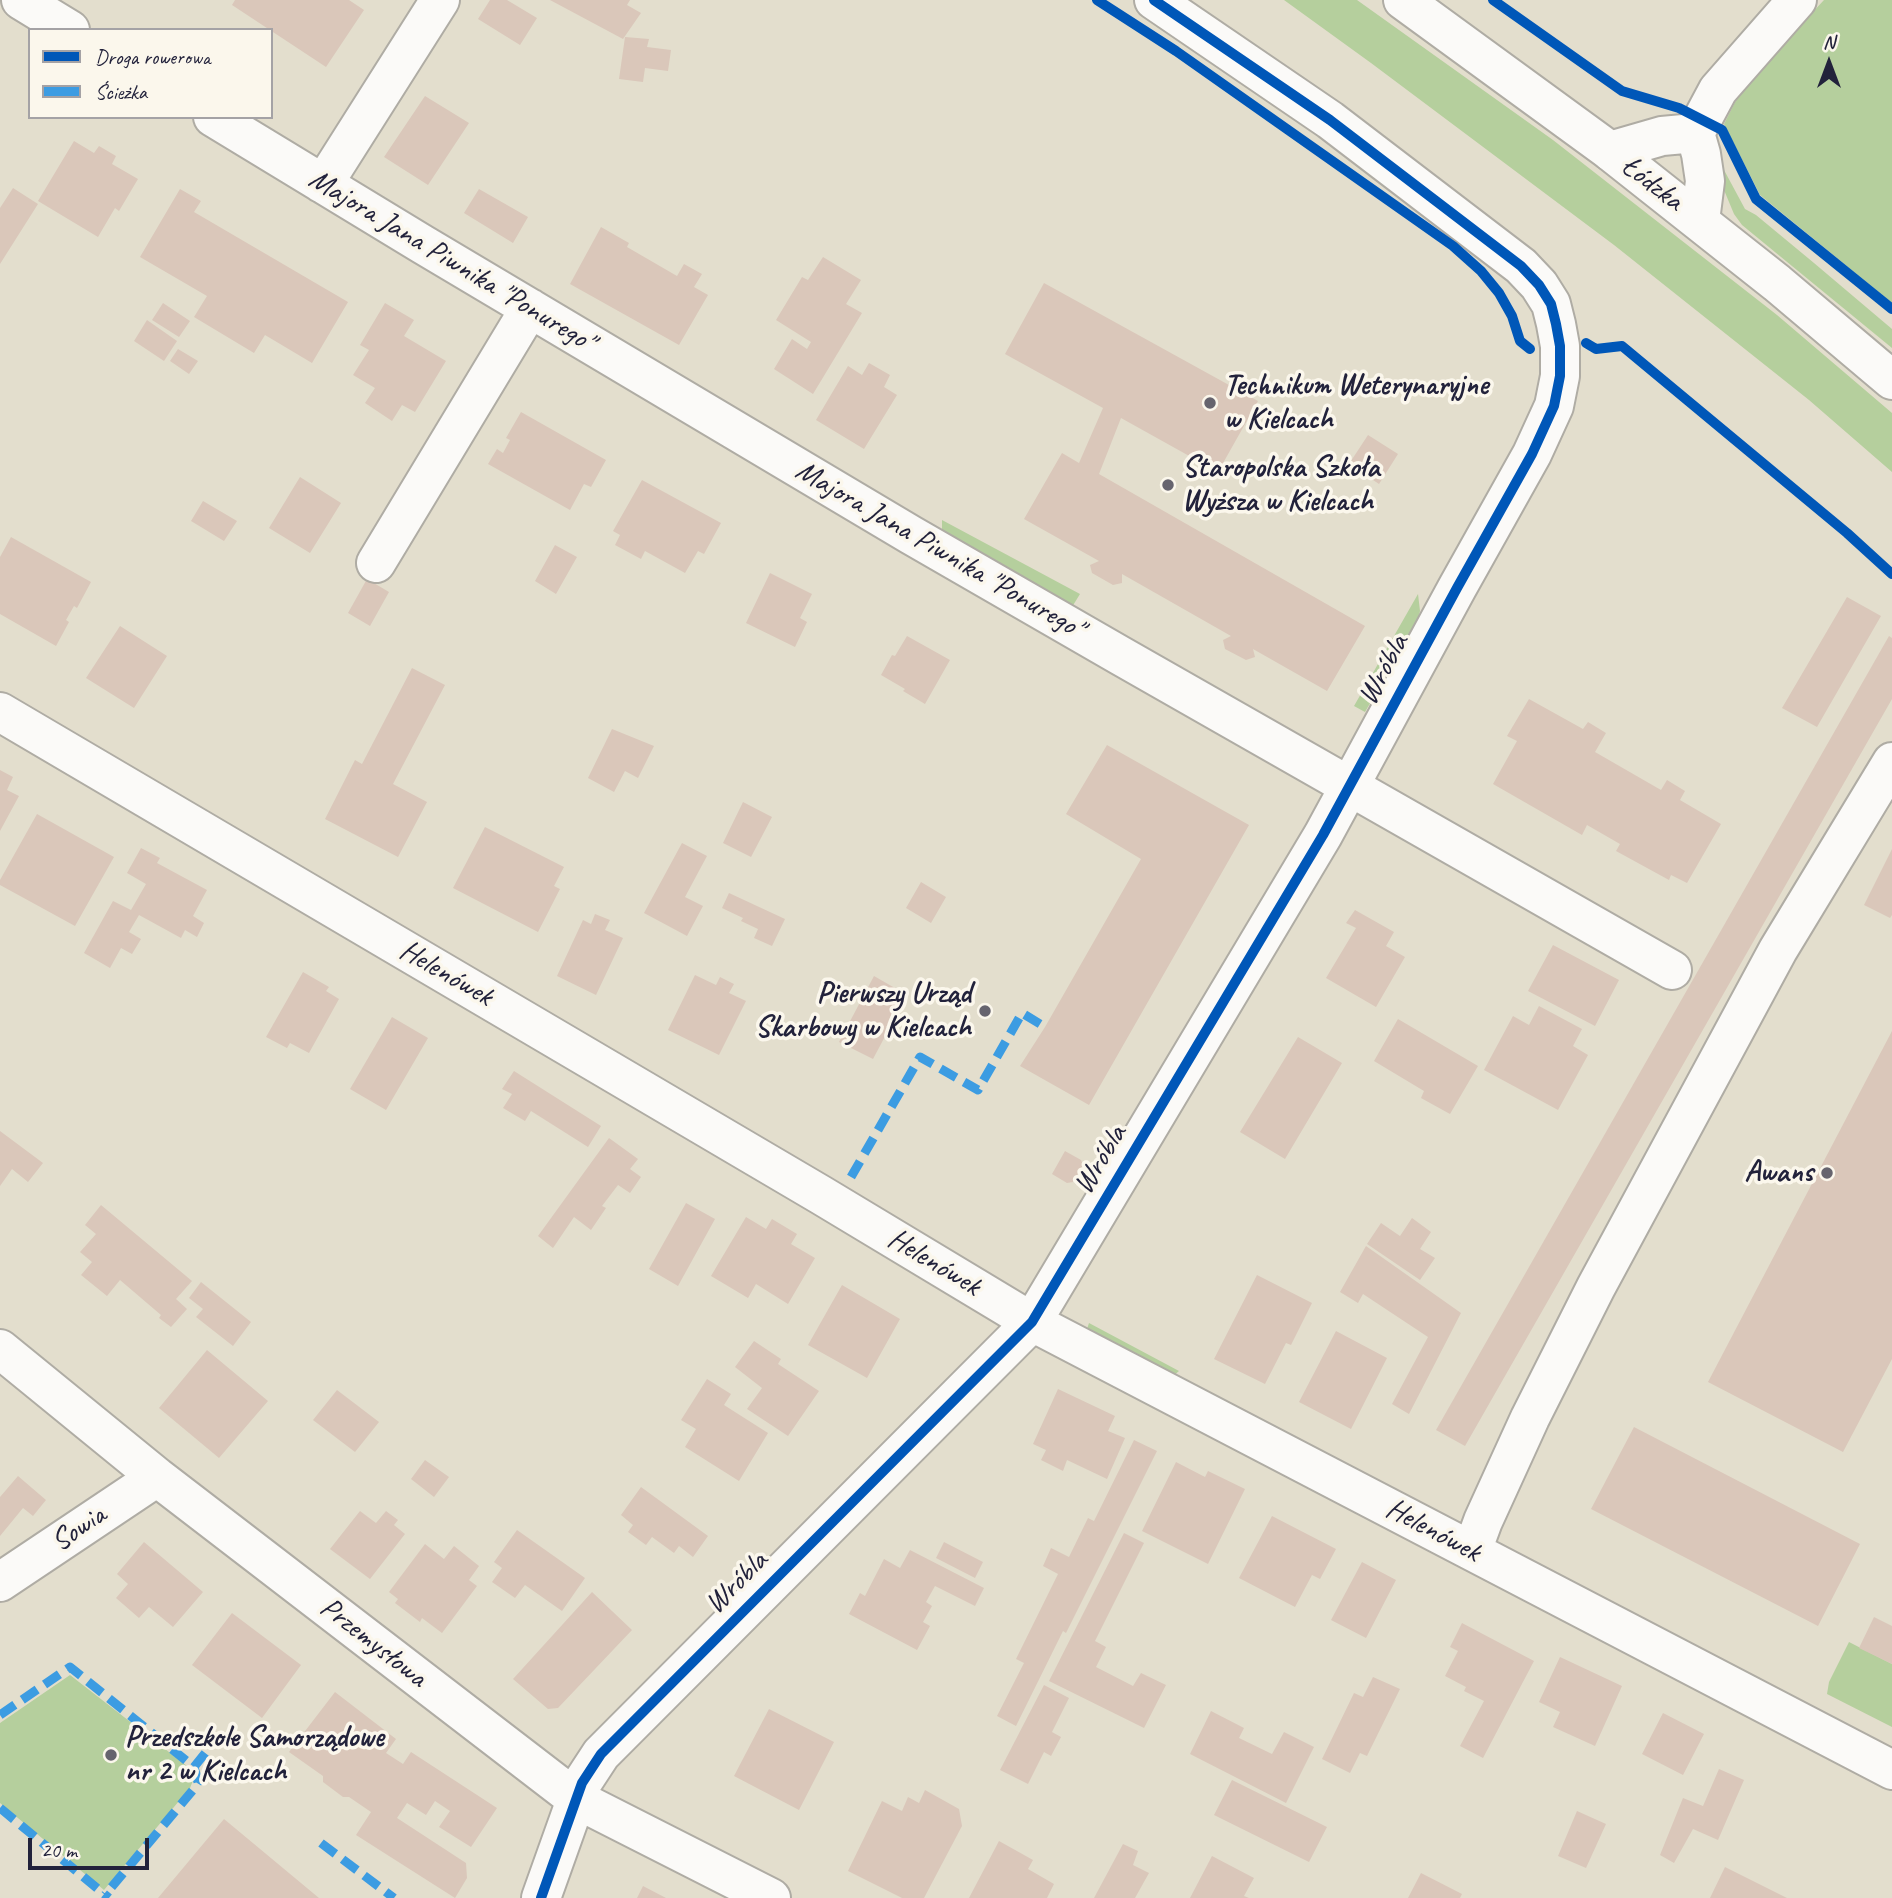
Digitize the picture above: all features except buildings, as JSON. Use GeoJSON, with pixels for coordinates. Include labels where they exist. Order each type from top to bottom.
{"type":"FeatureCollection","features":[{"type":"Feature","properties":{"kind":"street"},"geometry":{"type":"LineString","coordinates":[[21,0],[66,28]]}},
{"type":"Feature","properties":{"kind":"street"},"geometry":{"type":"LineString","coordinates":[[321,183],[331,173],[440,0]]}},
{"type":"Feature","properties":{"kind":"street","name":"Wróbla"},"geometry":{"type":"LineString","coordinates":[[541,1898],[576,1798],[590,1769],[601,1754],[1032,1322],[1323,835],[1532,454],[1554,406],[1560,376],[1560,346],[1551,304],[1521,265],[1330,120],[1154,0]]}},
{"type":"Feature","properties":{"kind":"street","name":"Łódzka"},"geometry":{"type":"LineString","coordinates":[[1403,0],[1610,151],[1788,292],[1892,380]]}},
{"type":"Feature","properties":{"kind":"street"},"geometry":{"type":"LineString","coordinates":[[1700,221],[1704,181],[1695,133],[1718,90],[1797,0]]}},
{"type":"Feature","properties":{"kind":"street","name":"Majora Jana Piwnika \"Ponurego\""},"geometry":{"type":"LineString","coordinates":[[216,119],[911,535],[1672,970]]}},
{"type":"Feature","properties":{"kind":"street"},"geometry":{"type":"LineString","coordinates":[[1610,151],[1662,136],[1695,133]]}},
{"type":"Feature","properties":{"kind":"street"},"geometry":{"type":"LineString","coordinates":[[376,563],[530,308]]}},
{"type":"Feature","properties":{"kind":"street","name":"Helenówek"},"geometry":{"type":"LineString","coordinates":[[0,712],[1032,1322],[1892,1770]]}},
{"type":"Feature","properties":{"kind":"street"},"geometry":{"type":"LineString","coordinates":[[1472,1551],[1483,1521],[1531,1418],[1596,1287],[1778,950],[1892,762]]}},
{"type":"Feature","properties":{"kind":"street","name":"Przemysłowa"},"geometry":{"type":"LineString","coordinates":[[0,1349],[158,1477],[576,1798],[771,1898]]}},
{"type":"Feature","properties":{"kind":"street","name":"Sowia"},"geometry":{"type":"LineString","coordinates":[[0,1582],[158,1477]]}},
{"type":"Feature","properties":{"kind":"green space"},"geometry":{"type":"Polygon","coordinates":[[[1284,0],[1357,0],[1553,140],[1777,315],[1892,413],[1892,472],[1809,400],[1614,245],[1284,0]]]}},
{"type":"Feature","properties":{"kind":"green space"},"geometry":{"type":"Polygon","coordinates":[[[1824,0],[1892,0],[1892,303],[1760,195],[1724,124],[1735,102],[1755,74],[1824,0]]]}},
{"type":"Feature","properties":{"kind":"green space"},"geometry":{"type":"Polygon","coordinates":[[[1718,166],[1724,170],[1745,209],[1756,215],[1892,329],[1892,348],[1742,225],[1724,190],[1718,166]]]}},
{"type":"Feature","properties":{"kind":"green space"},"geometry":{"type":"Polygon","coordinates":[[[942,520],[1080,594],[1072,607],[945,536],[942,520]]]}},
{"type":"Feature","properties":{"kind":"green space"},"geometry":{"type":"Polygon","coordinates":[[[1418,594],[1418,620],[1365,712],[1354,706],[1418,594]]]}},
{"type":"Feature","properties":{"kind":"green space"},"geometry":{"type":"Polygon","coordinates":[[[1089,1323],[1179,1371],[1172,1377],[1086,1332],[1089,1323]]]}},
{"type":"Feature","properties":{"kind":"green space"},"geometry":{"type":"Polygon","coordinates":[[[1849,1642],[1892,1664],[1892,1727],[1827,1694],[1829,1682],[1849,1642]]]}},
{"type":"Feature","properties":{"kind":"green space"},"geometry":{"type":"Polygon","coordinates":[[[70,1675],[187,1766],[194,1778],[190,1788],[104,1890],[0,1803],[0,1723],[70,1675]]]}},
{"type":"Feature","properties":{"kind":"marked path"},"geometry":{"type":"LineString","coordinates":[[851,1177],[920,1057],[978,1090],[1022,1013],[1045,1027]]}},
{"type":"Feature","properties":{"kind":"marked path"},"geometry":{"type":"LineString","coordinates":[[0,1715],[70,1667],[194,1767],[198,1782],[193,1790],[105,1895]]}},
{"type":"Feature","properties":{"kind":"marked path"},"geometry":{"type":"LineString","coordinates":[[194,1767],[206,1752]]}},
{"type":"Feature","properties":{"kind":"marked path"},"geometry":{"type":"LineString","coordinates":[[0,1808],[109,1898]]}},
{"type":"Feature","properties":{"kind":"marked path"},"geometry":{"type":"LineString","coordinates":[[321,1843],[394,1898]]}},
{"type":"Feature","properties":{"kind":"cycle path"},"geometry":{"type":"LineString","coordinates":[[1097,0],[1176,51],[1453,246],[1481,271],[1499,293],[1512,316],[1520,341],[1530,349]]}},
{"type":"Feature","properties":{"kind":"cycle path"},"geometry":{"type":"LineString","coordinates":[[541,1898],[582,1783],[601,1754],[1032,1322],[1323,835],[1532,454],[1554,406],[1560,376],[1560,346],[1556,324],[1551,304],[1539,285],[1521,266],[1330,120],[1154,0]]}},
{"type":"Feature","properties":{"kind":"cycle path"},"geometry":{"type":"LineString","coordinates":[[1493,0],[1622,91],[1679,108],[1722,130],[1756,199],[1892,309]]}},
{"type":"Feature","properties":{"kind":"cycle path"},"geometry":{"type":"LineString","coordinates":[[1586,343],[1596,349],[1622,346],[1847,533],[1892,574]]}},
{"type":"Feature","properties":{"kind":"place","name":"Technikum Weterynaryjne w Kielcach"},"geometry":{"type":"Point","coordinates":[1210,403]}},
{"type":"Feature","properties":{"kind":"place","name":"Staropolska Szkoła Wyższa w Kielcach"},"geometry":{"type":"Point","coordinates":[1168,485]}},
{"type":"Feature","properties":{"kind":"place","name":"Pierwszy Urząd Skarbowy w Kielcach"},"geometry":{"type":"Point","coordinates":[985,1011]}},
{"type":"Feature","properties":{"kind":"place","name":"Awans"},"geometry":{"type":"Point","coordinates":[1827,1173]}},
{"type":"Feature","properties":{"kind":"place","name":"Przedszkole Samorządowe nr 2 w Kielcach"},"geometry":{"type":"Point","coordinates":[111,1755]}}]}
